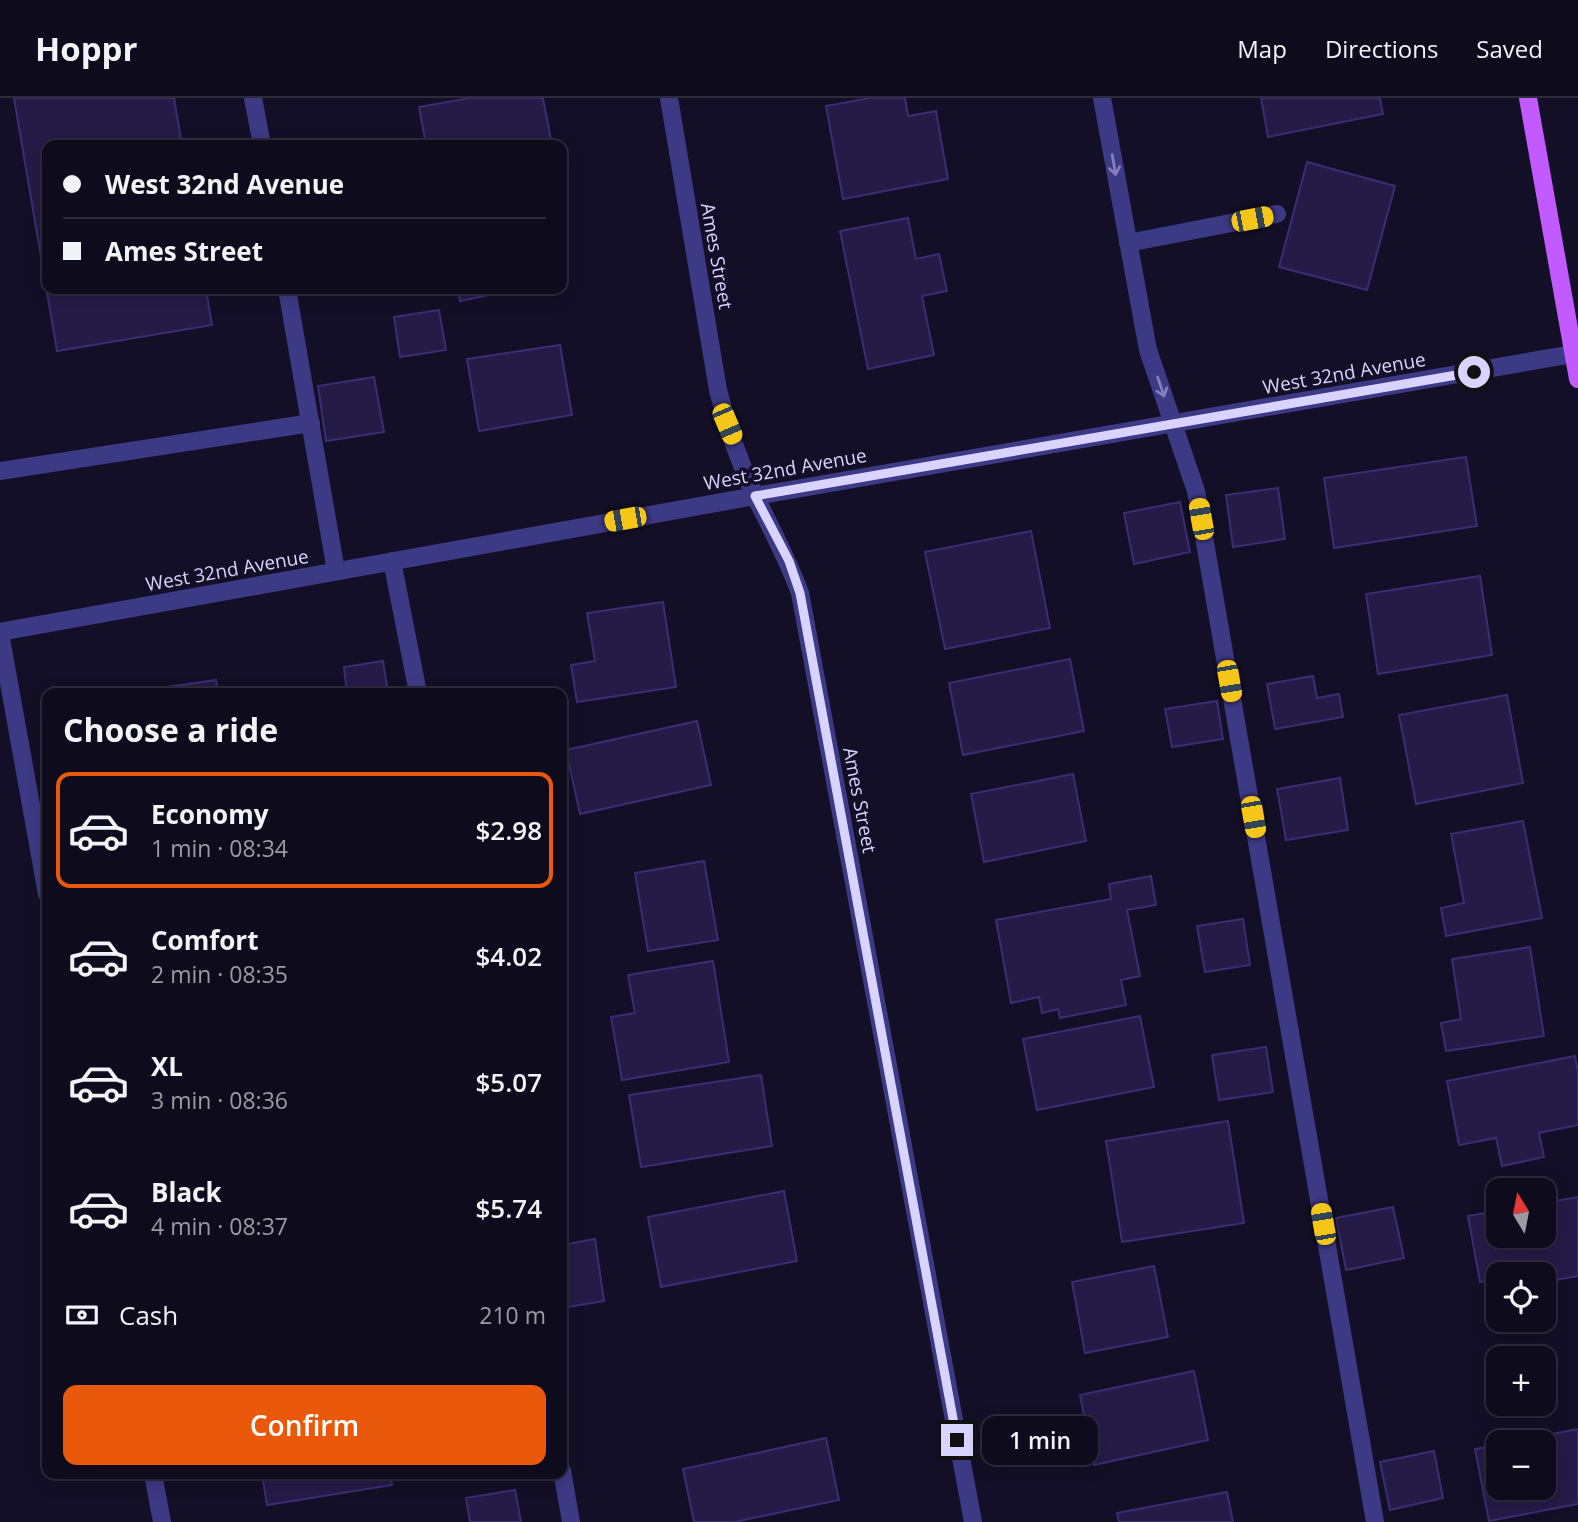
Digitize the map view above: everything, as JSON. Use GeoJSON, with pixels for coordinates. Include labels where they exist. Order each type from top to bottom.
{"type":"FeatureCollection","features":[{"type":"Feature","properties":{"kind":"main road"},"geometry":{"type":"LineString","coordinates":[[1528,98],[1576,354],[1578,379]]}},
{"type":"Feature","properties":{"kind":"street"},"geometry":{"type":"LineString","coordinates":[[253,98],[261,140]]}},
{"type":"Feature","properties":{"kind":"street","name":"Ames Street"},"geometry":{"type":"LineString","coordinates":[[669,98],[718,390],[727,424],[755,496],[789,561],[800,593],[973,1522]]}},
{"type":"Feature","properties":{"kind":"street"},"geometry":{"type":"LineString","coordinates":[[1102,98],[1148,350],[1196,491],[1375,1522]]}},
{"type":"Feature","properties":{"kind":"street"},"geometry":{"type":"LineString","coordinates":[[1128,243],[1277,214]]}},
{"type":"Feature","properties":{"kind":"street"},"geometry":{"type":"LineString","coordinates":[[288,294],[336,571]]}},
{"type":"Feature","properties":{"kind":"street","name":"West 32nd Avenue"},"geometry":{"type":"LineString","coordinates":[[0,633],[755,496],[1576,354]]}},
{"type":"Feature","properties":{"kind":"street"},"geometry":{"type":"LineString","coordinates":[[0,471],[310,423]]}},
{"type":"Feature","properties":{"kind":"street"},"geometry":{"type":"LineString","coordinates":[[392,561],[417,688]]}},
{"type":"Feature","properties":{"kind":"street"},"geometry":{"type":"LineString","coordinates":[[0,633],[42,866]]}},
{"type":"Feature","properties":{"kind":"street"},"geometry":{"type":"LineString","coordinates":[[154,1479],[162,1522]]}},
{"type":"Feature","properties":{"kind":"street"},"geometry":{"type":"LineString","coordinates":[[564,1479],[572,1522]]}},
{"type":"Feature","properties":{"kind":"building"},"geometry":{"type":"Polygon","coordinates":[[[14,98],[174,98],[181,140],[42,140],[42,263],[14,98]]]}},
{"type":"Feature","properties":{"kind":"building"},"geometry":{"type":"Polygon","coordinates":[[[470,98],[543,98],[551,140],[425,140],[419,107],[470,98]]]}},
{"type":"Feature","properties":{"kind":"building"},"geometry":{"type":"Polygon","coordinates":[[[870,98],[905,98],[908,116],[936,111],[948,179],[843,199],[826,106],[870,98]]]}},
{"type":"Feature","properties":{"kind":"building"},"geometry":{"type":"Polygon","coordinates":[[[1261,98],[1380,98],[1383,114],[1268,137],[1261,98]]]}},
{"type":"Feature","properties":{"kind":"building"},"geometry":{"type":"Polygon","coordinates":[[[1307,162],[1395,186],[1367,290],[1279,267],[1307,162]]]}},
{"type":"Feature","properties":{"kind":"building"},"geometry":{"type":"Polygon","coordinates":[[[908,218],[916,259],[939,254],[947,291],[922,296],[934,355],[868,369],[840,231],[908,218]]]}},
{"type":"Feature","properties":{"kind":"building"},"geometry":{"type":"Polygon","coordinates":[[[47,294],[207,294],[212,325],[57,351],[47,294]]]}},
{"type":"Feature","properties":{"kind":"building"},"geometry":{"type":"Polygon","coordinates":[[[459,294],[494,294],[460,301],[459,294]]]}},
{"type":"Feature","properties":{"kind":"building"},"geometry":{"type":"Polygon","coordinates":[[[439,310],[446,350],[400,357],[394,317],[439,310]]]}},
{"type":"Feature","properties":{"kind":"building"},"geometry":{"type":"Polygon","coordinates":[[[560,345],[572,415],[479,431],[467,359],[560,345]]]}},
{"type":"Feature","properties":{"kind":"building"},"geometry":{"type":"Polygon","coordinates":[[[374,377],[384,432],[326,441],[318,386],[374,377]]]}},
{"type":"Feature","properties":{"kind":"building"},"geometry":{"type":"Polygon","coordinates":[[[1466,457],[1477,526],[1334,548],[1324,478],[1466,457]]]}},
{"type":"Feature","properties":{"kind":"building"},"geometry":{"type":"Polygon","coordinates":[[[1278,488],[1285,539],[1233,547],[1226,495],[1278,488]]]}},
{"type":"Feature","properties":{"kind":"building"},"geometry":{"type":"Polygon","coordinates":[[[1180,502],[1190,552],[1134,564],[1124,513],[1180,502]]]}},
{"type":"Feature","properties":{"kind":"building"},"geometry":{"type":"Polygon","coordinates":[[[1031,531],[1050,628],[945,649],[925,552],[1031,531]]]}},
{"type":"Feature","properties":{"kind":"building"},"geometry":{"type":"Polygon","coordinates":[[[1480,576],[1492,655],[1378,674],[1366,594],[1480,576]]]}},
{"type":"Feature","properties":{"kind":"building"},"geometry":{"type":"Polygon","coordinates":[[[663,602],[676,687],[577,702],[571,665],[595,661],[587,613],[663,602]]]}},
{"type":"Feature","properties":{"kind":"building"},"geometry":{"type":"Polygon","coordinates":[[[1070,659],[1084,731],[963,755],[949,683],[1070,659]]]}},
{"type":"Feature","properties":{"kind":"building"},"geometry":{"type":"Polygon","coordinates":[[[383,661],[387,688],[346,688],[344,667],[383,661]]]}},
{"type":"Feature","properties":{"kind":"building"},"geometry":{"type":"Polygon","coordinates":[[[1313,676],[1317,698],[1339,694],[1343,717],[1275,729],[1267,684],[1313,676]]]}},
{"type":"Feature","properties":{"kind":"building"},"geometry":{"type":"Polygon","coordinates":[[[216,680],[217,688],[160,688],[216,680]]]}},
{"type":"Feature","properties":{"kind":"building"},"geometry":{"type":"Polygon","coordinates":[[[1507,695],[1523,783],[1416,804],[1399,715],[1507,695]]]}},
{"type":"Feature","properties":{"kind":"building"},"geometry":{"type":"Polygon","coordinates":[[[1217,701],[1223,739],[1172,747],[1165,709],[1217,701]]]}},
{"type":"Feature","properties":{"kind":"building"},"geometry":{"type":"Polygon","coordinates":[[[697,721],[711,785],[580,814],[567,750],[697,721]]]}},
{"type":"Feature","properties":{"kind":"building"},"geometry":{"type":"Polygon","coordinates":[[[1073,774],[1086,841],[984,862],[971,794],[1073,774]]]}},
{"type":"Feature","properties":{"kind":"building"},"geometry":{"type":"Polygon","coordinates":[[[1340,778],[1348,830],[1286,840],[1277,789],[1340,778]]]}},
{"type":"Feature","properties":{"kind":"building"},"geometry":{"type":"Polygon","coordinates":[[[1523,821],[1542,918],[1446,936],[1441,908],[1464,903],[1451,834],[1523,821]]]}},
{"type":"Feature","properties":{"kind":"building"},"geometry":{"type":"Polygon","coordinates":[[[704,861],[718,940],[648,951],[635,873],[704,861]]]}},
{"type":"Feature","properties":{"kind":"building"},"geometry":{"type":"Polygon","coordinates":[[[1151,876],[1156,905],[1127,910],[1140,976],[1121,980],[1126,1005],[1060,1018],[1058,1009],[1042,1013],[1039,997],[1011,1003],[996,920],[1111,899],[1109,884],[1151,876]]]}},
{"type":"Feature","properties":{"kind":"building"},"geometry":{"type":"Polygon","coordinates":[[[1243,919],[1250,965],[1205,972],[1197,926],[1243,919]]]}},
{"type":"Feature","properties":{"kind":"building"},"geometry":{"type":"Polygon","coordinates":[[[1530,947],[1544,1036],[1446,1051],[1441,1023],[1461,1019],[1452,959],[1530,947]]]}},
{"type":"Feature","properties":{"kind":"building"},"geometry":{"type":"Polygon","coordinates":[[[713,961],[729,1062],[622,1080],[611,1017],[635,1013],[628,975],[713,961]]]}},
{"type":"Feature","properties":{"kind":"building"},"geometry":{"type":"Polygon","coordinates":[[[1140,1016],[1154,1087],[1037,1110],[1023,1039],[1140,1016]]]}},
{"type":"Feature","properties":{"kind":"building"},"geometry":{"type":"Polygon","coordinates":[[[1266,1047],[1273,1092],[1219,1100],[1212,1055],[1266,1047]]]}},
{"type":"Feature","properties":{"kind":"building"},"geometry":{"type":"Polygon","coordinates":[[[1575,1056],[1578,1072],[1578,1125],[1539,1133],[1544,1157],[1502,1166],[1496,1138],[1459,1145],[1447,1081],[1575,1056]]]}},
{"type":"Feature","properties":{"kind":"building"},"geometry":{"type":"Polygon","coordinates":[[[761,1075],[772,1146],[641,1167],[629,1095],[761,1075]]]}},
{"type":"Feature","properties":{"kind":"building"},"geometry":{"type":"Polygon","coordinates":[[[1228,1121],[1244,1223],[1122,1242],[1106,1141],[1228,1121]]]}},
{"type":"Feature","properties":{"kind":"building"},"geometry":{"type":"Polygon","coordinates":[[[784,1191],[797,1261],[661,1287],[648,1217],[784,1191]]]}},
{"type":"Feature","properties":{"kind":"building"},"geometry":{"type":"Polygon","coordinates":[[[1578,1197],[1578,1276],[1556,1280],[1556,1262],[1486,1262],[1486,1281],[1480,1282],[1468,1216],[1486,1213],[1486,1248],[1556,1248],[1556,1201],[1578,1197]]]}},
{"type":"Feature","properties":{"kind":"building"},"geometry":{"type":"Polygon","coordinates":[[[1393,1207],[1404,1258],[1346,1270],[1336,1218],[1393,1207]]]}},
{"type":"Feature","properties":{"kind":"building"},"geometry":{"type":"Polygon","coordinates":[[[595,1239],[604,1301],[567,1307],[567,1244],[595,1239]]]}},
{"type":"Feature","properties":{"kind":"building"},"geometry":{"type":"Polygon","coordinates":[[[1154,1266],[1168,1337],[1085,1353],[1072,1282],[1154,1266]]]}},
{"type":"Feature","properties":{"kind":"building"},"geometry":{"type":"Polygon","coordinates":[[[1194,1371],[1208,1440],[1094,1465],[1080,1395],[1194,1371]]]}},
{"type":"Feature","properties":{"kind":"building"},"geometry":{"type":"Polygon","coordinates":[[[1578,1429],[1578,1504],[1489,1521],[1475,1449],[1486,1447],[1486,1500],[1556,1500],[1556,1433],[1578,1429]]]}},
{"type":"Feature","properties":{"kind":"building"},"geometry":{"type":"Polygon","coordinates":[[[826,1438],[839,1500],[734,1522],[694,1522],[683,1469],[826,1438]]]}},
{"type":"Feature","properties":{"kind":"building"},"geometry":{"type":"Polygon","coordinates":[[[1434,1451],[1443,1498],[1390,1510],[1380,1462],[1434,1451]]]}},
{"type":"Feature","properties":{"kind":"building"},"geometry":{"type":"Polygon","coordinates":[[[263,1479],[391,1479],[392,1485],[267,1505],[263,1479]]]}},
{"type":"Feature","properties":{"kind":"building"},"geometry":{"type":"Polygon","coordinates":[[[515,1490],[521,1522],[470,1522],[466,1498],[515,1490]]]}},
{"type":"Feature","properties":{"kind":"building"},"geometry":{"type":"Polygon","coordinates":[[[1227,1492],[1233,1522],[1119,1522],[1117,1513],[1227,1492]]]}},
{"type":"Feature","properties":{"kind":"route"},"geometry":{"type":"LineString","coordinates":[[957,1440],[800,593],[789,561],[755,496],[1474,372]]}}]}
